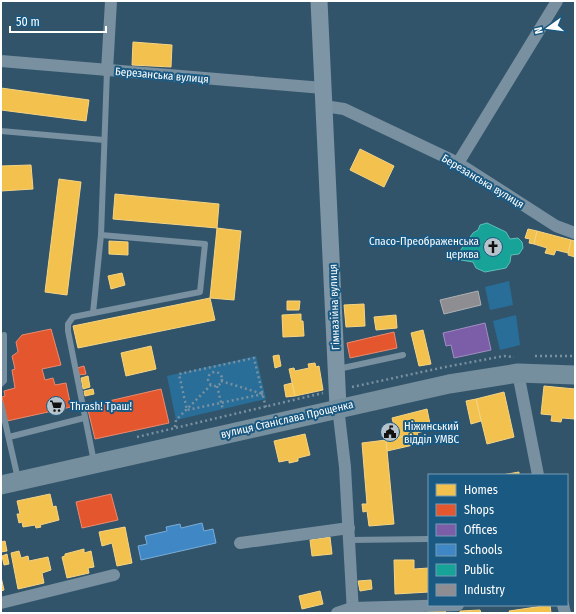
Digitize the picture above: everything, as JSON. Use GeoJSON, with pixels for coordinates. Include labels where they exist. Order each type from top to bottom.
{"type":"FeatureCollection","features":[{"type":"Feature","properties":{"kind":"main road","name":"вулиця Станіслава Прощенка"},"geometry":{"type":"LineString","coordinates":[[10,483],[338,399],[518,373],[575,375]]}},
{"type":"Feature","properties":{"kind":"street"},"geometry":{"type":"LineString","coordinates":[[107,70],[111,1]]}},
{"type":"Feature","properties":{"kind":"street","name":"Гімназійна вулиця"},"geometry":{"type":"LineString","coordinates":[[319,1],[336,370],[346,467],[352,610]]}},
{"type":"Feature","properties":{"kind":"street"},"geometry":{"type":"LineString","coordinates":[[458,163],[557,1]]}},
{"type":"Feature","properties":{"kind":"street","name":"Березанська вулиця"},"geometry":{"type":"LineString","coordinates":[[1,61],[323,88]]}},
{"type":"Feature","properties":{"kind":"street","name":"Березанська вулиця"},"geometry":{"type":"LineString","coordinates":[[324,106],[344,109],[458,163],[556,226],[575,233]]}},
{"type":"Feature","properties":{"kind":"street"},"geometry":{"type":"LineString","coordinates":[[518,373],[538,474]]}},
{"type":"Feature","properties":{"kind":"street"},"geometry":{"type":"LineString","coordinates":[[240,543],[349,534]]}},
{"type":"Feature","properties":{"kind":"street"},"geometry":{"type":"LineString","coordinates":[[1,603],[114,575]]}},
{"type":"Feature","properties":{"kind":"street"},"geometry":{"type":"LineString","coordinates":[[337,613],[352,610],[437,606]]}},
{"type":"Feature","properties":{"kind":"lane"},"geometry":{"type":"LineString","coordinates":[[93,313],[101,235],[107,70]]}},
{"type":"Feature","properties":{"kind":"lane"},"geometry":{"type":"LineString","coordinates":[[1,131],[104,140]]}},
{"type":"Feature","properties":{"kind":"lane"},"geometry":{"type":"LineString","coordinates":[[94,462],[84,418],[68,324],[73,317],[200,292],[205,244],[101,235]]}},
{"type":"Feature","properties":{"kind":"lane"},"geometry":{"type":"LineString","coordinates":[[1,384],[4,381],[4,335]]}},
{"type":"Feature","properties":{"kind":"lane"},"geometry":{"type":"LineString","coordinates":[[336,370],[403,355]]}},
{"type":"Feature","properties":{"kind":"lane"},"geometry":{"type":"LineString","coordinates":[[1,404],[8,437],[10,483]]}},
{"type":"Feature","properties":{"kind":"lane"},"geometry":{"type":"LineString","coordinates":[[8,437],[84,418]]}},
{"type":"Feature","properties":{"kind":"lane"},"geometry":{"type":"LineString","coordinates":[[349,534],[428,539]]}},
{"type":"Feature","properties":{"kind":"path"},"geometry":{"type":"LineString","coordinates":[[187,410],[179,374],[254,358],[266,407]]}},
{"type":"Feature","properties":{"kind":"path"},"geometry":{"type":"LineString","coordinates":[[211,385],[208,379],[212,374],[218,374],[221,377],[221,381]]}},
{"type":"Feature","properties":{"kind":"path"},"geometry":{"type":"LineString","coordinates":[[217,386],[221,381]]}},
{"type":"Feature","properties":{"kind":"path"},"geometry":{"type":"LineString","coordinates":[[221,381],[263,394]]}},
{"type":"Feature","properties":{"kind":"path"},"geometry":{"type":"LineString","coordinates":[[211,385],[217,386]]}},
{"type":"Feature","properties":{"kind":"path"},"geometry":{"type":"LineString","coordinates":[[175,428],[176,420],[211,385]]}},
{"type":"Feature","properties":{"kind":"path"},"geometry":{"type":"LineString","coordinates":[[217,386],[223,410]]}},
{"type":"Feature","properties":{"kind":"path"},"geometry":{"type":"LineString","coordinates":[[187,410],[263,394]]}},
{"type":"Feature","properties":{"kind":"path"},"geometry":{"type":"LineString","coordinates":[[133,438],[266,407],[338,399]]}},
{"type":"Feature","properties":{"kind":"shaded area"},"geometry":{"type":"Polygon","coordinates":[[[509,281],[513,305],[490,310],[485,287],[509,281]]]}},
{"type":"Feature","properties":{"kind":"shaded area"},"geometry":{"type":"Polygon","coordinates":[[[516,315],[520,345],[500,350],[493,321],[516,315]]]}},
{"type":"Feature","properties":{"kind":"shaded area"},"geometry":{"type":"Polygon","coordinates":[[[256,356],[266,399],[176,420],[167,376],[256,356]]]}},
{"type":"Feature","properties":{"kind":"building: Homes"},"geometry":{"type":"Polygon","coordinates":[[[133,42],[172,45],[171,67],[132,65],[133,42]]]}},
{"type":"Feature","properties":{"kind":"building: Homes"},"geometry":{"type":"Polygon","coordinates":[[[1,88],[89,100],[86,121],[1,110],[1,88]]]}},
{"type":"Feature","properties":{"kind":"building: Homes"},"geometry":{"type":"Polygon","coordinates":[[[360,149],[394,166],[384,187],[350,170],[360,149]]]}},
{"type":"Feature","properties":{"kind":"building: Homes"},"geometry":{"type":"Polygon","coordinates":[[[31,165],[33,189],[1,191],[1,166],[31,165]]]}},
{"type":"Feature","properties":{"kind":"building: Homes"},"geometry":{"type":"Polygon","coordinates":[[[59,179],[81,182],[67,295],[45,292],[59,179]]]}},
{"type":"Feature","properties":{"kind":"building: Homes"},"geometry":{"type":"Polygon","coordinates":[[[115,194],[219,204],[217,228],[113,219],[115,194]]]}},
{"type":"Feature","properties":{"kind":"building: Homes"},"geometry":{"type":"Polygon","coordinates":[[[217,228],[241,231],[234,300],[210,298],[217,228]]]}},
{"type":"Feature","properties":{"kind":"building: Homes"},"geometry":{"type":"Polygon","coordinates":[[[528,229],[537,231],[534,244],[529,243],[530,239],[525,238],[528,229]]]}},
{"type":"Feature","properties":{"kind":"building: Homes"},"geometry":{"type":"Polygon","coordinates":[[[537,231],[571,240],[568,253],[556,250],[554,255],[545,253],[547,248],[534,244],[537,231]]]}},
{"type":"Feature","properties":{"kind":"building: Homes"},"geometry":{"type":"Polygon","coordinates":[[[571,240],[575,241],[575,257],[568,255],[571,240]]]}},
{"type":"Feature","properties":{"kind":"building: Homes"},"geometry":{"type":"Polygon","coordinates":[[[109,241],[128,242],[128,255],[109,254],[109,241]]]}},
{"type":"Feature","properties":{"kind":"building: Homes"},"geometry":{"type":"Polygon","coordinates":[[[122,273],[125,285],[111,289],[108,276],[122,273]]]}},
{"type":"Feature","properties":{"kind":"building: Homes"},"geometry":{"type":"Polygon","coordinates":[[[210,298],[215,320],[78,348],[73,326],[210,298]]]}},
{"type":"Feature","properties":{"kind":"building: Homes"},"geometry":{"type":"Polygon","coordinates":[[[287,301],[300,301],[299,310],[287,310],[287,301]]]}},
{"type":"Feature","properties":{"kind":"building: Homes"},"geometry":{"type":"Polygon","coordinates":[[[364,304],[365,326],[346,327],[344,305],[364,304]]]}},
{"type":"Feature","properties":{"kind":"building: Homes"},"geometry":{"type":"Polygon","coordinates":[[[301,314],[304,336],[283,337],[282,315],[301,314]]]}},
{"type":"Feature","properties":{"kind":"building: Homes"},"geometry":{"type":"Polygon","coordinates":[[[396,315],[397,328],[376,330],[374,317],[396,315]]]}},
{"type":"Feature","properties":{"kind":"building: Homes"},"geometry":{"type":"Polygon","coordinates":[[[423,330],[431,364],[419,366],[411,333],[423,330]]]}},
{"type":"Feature","properties":{"kind":"building: Homes"},"geometry":{"type":"Polygon","coordinates":[[[151,346],[156,369],[126,376],[121,353],[151,346]]]}},
{"type":"Feature","properties":{"kind":"building: Homes"},"geometry":{"type":"Polygon","coordinates":[[[279,355],[281,366],[275,368],[273,356],[279,355]]]}},
{"type":"Feature","properties":{"kind":"building: Homes"},"geometry":{"type":"Polygon","coordinates":[[[315,363],[316,367],[319,366],[323,390],[295,396],[289,369],[294,368],[295,371],[309,368],[308,364],[315,363]]]}},
{"type":"Feature","properties":{"kind":"building: Homes"},"geometry":{"type":"Polygon","coordinates":[[[88,376],[90,387],[83,389],[81,378],[88,376]]]}},
{"type":"Feature","properties":{"kind":"building: Homes"},"geometry":{"type":"Polygon","coordinates":[[[292,383],[295,396],[286,397],[284,385],[292,383]]]}},
{"type":"Feature","properties":{"kind":"building: Homes"},"geometry":{"type":"Polygon","coordinates":[[[544,386],[575,389],[575,419],[562,418],[561,422],[551,421],[552,415],[541,414],[544,386]]]}},
{"type":"Feature","properties":{"kind":"building: Homes"},"geometry":{"type":"Polygon","coordinates":[[[93,389],[94,394],[85,396],[84,391],[93,389]]]}},
{"type":"Feature","properties":{"kind":"building: Homes"},"geometry":{"type":"Polygon","coordinates":[[[504,392],[514,437],[487,444],[476,399],[504,392]]]}},
{"type":"Feature","properties":{"kind":"building: Homes"},"geometry":{"type":"Polygon","coordinates":[[[476,399],[481,421],[471,424],[466,401],[476,399]]]}},
{"type":"Feature","properties":{"kind":"building: Homes"},"geometry":{"type":"Polygon","coordinates":[[[427,409],[431,429],[417,433],[420,443],[409,446],[407,436],[397,438],[392,418],[427,409]]]}},
{"type":"Feature","properties":{"kind":"building: Homes"},"geometry":{"type":"Polygon","coordinates":[[[305,434],[310,455],[298,458],[298,461],[289,463],[289,460],[279,462],[274,441],[305,434]]]}},
{"type":"Feature","properties":{"kind":"building: Homes"},"geometry":{"type":"Polygon","coordinates":[[[407,436],[409,446],[387,451],[386,440],[407,436]]]}},
{"type":"Feature","properties":{"kind":"building: Homes"},"geometry":{"type":"Polygon","coordinates":[[[386,440],[394,524],[369,526],[367,511],[363,512],[362,504],[367,504],[362,443],[386,440]]]}},
{"type":"Feature","properties":{"kind":"building: Homes"},"geometry":{"type":"Polygon","coordinates":[[[519,472],[519,474],[508,474],[519,472]]]}},
{"type":"Feature","properties":{"kind":"building: Homes"},"geometry":{"type":"Polygon","coordinates":[[[50,494],[53,507],[56,506],[59,520],[40,525],[41,527],[36,528],[35,525],[23,527],[22,522],[19,523],[17,514],[20,514],[17,501],[50,494]]]}},
{"type":"Feature","properties":{"kind":"building: Homes"},"geometry":{"type":"Polygon","coordinates":[[[125,527],[132,563],[117,566],[112,543],[102,546],[99,532],[125,527]]]}},
{"type":"Feature","properties":{"kind":"building: Homes"},"geometry":{"type":"Polygon","coordinates":[[[330,537],[332,554],[312,556],[310,540],[330,537]]]}},
{"type":"Feature","properties":{"kind":"building: Homes"},"geometry":{"type":"Polygon","coordinates":[[[5,541],[7,551],[1,552],[1,542],[5,541]]]}},
{"type":"Feature","properties":{"kind":"building: Homes"},"geometry":{"type":"Polygon","coordinates":[[[84,549],[84,553],[91,551],[94,567],[88,568],[89,573],[67,578],[62,557],[65,556],[65,554],[84,549]]]}},
{"type":"Feature","properties":{"kind":"building: Homes"},"geometry":{"type":"Polygon","coordinates":[[[19,551],[21,558],[28,556],[29,561],[48,557],[51,570],[42,573],[44,583],[18,589],[11,553],[19,551]]]}},
{"type":"Feature","properties":{"kind":"building: Homes"},"geometry":{"type":"Polygon","coordinates":[[[7,554],[9,564],[4,565],[2,556],[7,554]]]}},
{"type":"Feature","properties":{"kind":"building: Homes"},"geometry":{"type":"Polygon","coordinates":[[[394,560],[414,560],[414,569],[428,568],[428,592],[395,594],[394,560]]]}},
{"type":"Feature","properties":{"kind":"building: Homes"},"geometry":{"type":"Polygon","coordinates":[[[1,577],[4,590],[1,591],[1,577]]]}},
{"type":"Feature","properties":{"kind":"building: Homes"},"geometry":{"type":"Polygon","coordinates":[[[371,580],[372,589],[360,591],[358,581],[371,580]]]}},
{"type":"Feature","properties":{"kind":"building: Homes"},"geometry":{"type":"Polygon","coordinates":[[[320,591],[323,604],[302,609],[299,596],[320,591]]]}},
{"type":"Feature","properties":{"kind":"building: Homes"},"geometry":{"type":"Polygon","coordinates":[[[550,606],[551,613],[510,613],[509,611],[550,606]]]}},
{"type":"Feature","properties":{"kind":"building: Homes"},"geometry":{"type":"Polygon","coordinates":[[[445,610],[446,613],[427,613],[427,612],[445,610]]]}},
{"type":"Feature","properties":{"kind":"building: Homes"},"geometry":{"type":"Polygon","coordinates":[[[480,610],[481,613],[460,613],[460,611],[480,610]]]}},
{"type":"Feature","properties":{"kind":"building: Shops"},"geometry":{"type":"Polygon","coordinates":[[[51,329],[61,365],[42,369],[45,380],[53,378],[55,385],[66,383],[71,407],[7,421],[2,397],[5,396],[4,391],[15,388],[12,370],[15,369],[12,356],[18,352],[16,342],[22,335],[51,329]]]}},
{"type":"Feature","properties":{"kind":"building: Shops"},"geometry":{"type":"Polygon","coordinates":[[[394,332],[397,348],[350,358],[347,343],[394,332]]]}},
{"type":"Feature","properties":{"kind":"building: Shops"},"geometry":{"type":"Polygon","coordinates":[[[84,366],[86,374],[79,375],[77,368],[84,366]]]}},
{"type":"Feature","properties":{"kind":"building: Shops"},"geometry":{"type":"Polygon","coordinates":[[[161,389],[169,423],[95,439],[87,406],[161,389]]]}},
{"type":"Feature","properties":{"kind":"building: Shops"},"geometry":{"type":"Polygon","coordinates":[[[111,494],[118,520],[82,528],[76,502],[111,494]]]}},
{"type":"Feature","properties":{"kind":"building: Offices"},"geometry":{"type":"Polygon","coordinates":[[[485,323],[491,350],[454,358],[451,345],[446,346],[443,333],[485,323]]]}},
{"type":"Feature","properties":{"kind":"building: Schools"},"geometry":{"type":"Polygon","coordinates":[[[202,523],[204,531],[213,529],[216,543],[141,560],[138,546],[147,544],[145,536],[167,531],[166,527],[180,524],[181,528],[202,523]]]}},
{"type":"Feature","properties":{"kind":"building: Public","name":"Спасо-Преображенська церква"},"geometry":{"type":"Polygon","coordinates":[[[487,223],[506,232],[510,239],[518,238],[522,242],[523,248],[519,254],[511,255],[510,262],[506,268],[485,272],[476,268],[473,262],[461,260],[460,251],[473,233],[478,230],[480,225],[487,223]]]}},
{"type":"Feature","properties":{"kind":"building: Industry"},"geometry":{"type":"Polygon","coordinates":[[[478,291],[481,305],[444,314],[440,300],[478,291]]]}},
{"type":"Feature","properties":{"kind":"place","name":"Спасо-Преображенська церква"},"geometry":{"type":"Point","coordinates":[493,247]}},
{"type":"Feature","properties":{"kind":"place","name":"Thrash! Траш!"},"geometry":{"type":"Point","coordinates":[56,406]}},
{"type":"Feature","properties":{"kind":"place","name":"Ніжинський відділ УМВС"},"geometry":{"type":"Point","coordinates":[390,432]}}]}
